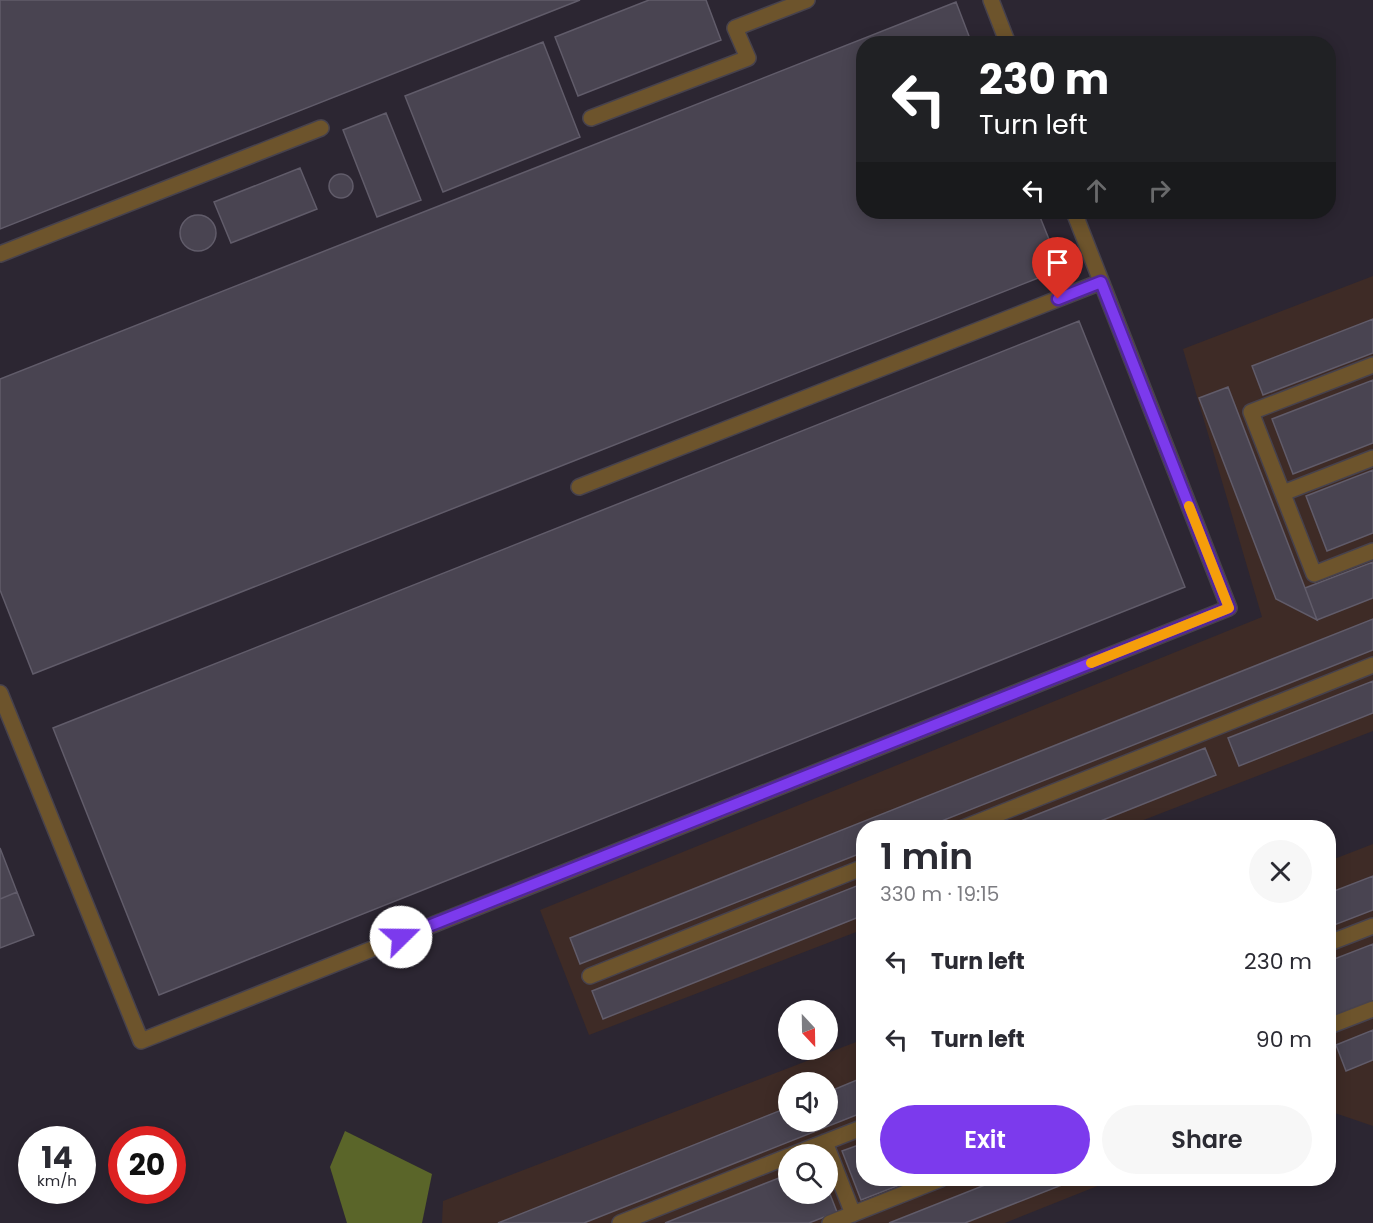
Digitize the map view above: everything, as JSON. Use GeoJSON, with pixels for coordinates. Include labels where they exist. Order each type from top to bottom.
{"type":"FeatureCollection","features":[{"type":"Feature","properties":{"kind":"lane"},"geometry":{"type":"LineString","coordinates":[[591,118],[748,58],[735,28],[807,0]]}},
{"type":"Feature","properties":{"kind":"lane"},"geometry":{"type":"LineString","coordinates":[[991,0],[1005,36]]}},
{"type":"Feature","properties":{"kind":"lane"},"geometry":{"type":"LineString","coordinates":[[0,254],[321,128]]}},
{"type":"Feature","properties":{"kind":"lane"},"geometry":{"type":"LineString","coordinates":[[0,693],[141,1041],[1229,608],[1077,219]]}},
{"type":"Feature","properties":{"kind":"lane"},"geometry":{"type":"LineString","coordinates":[[579,487],[1101,282]]}},
{"type":"Feature","properties":{"kind":"lane"},"geometry":{"type":"LineString","coordinates":[[1373,365],[1251,412],[1314,574],[1373,551]]}},
{"type":"Feature","properties":{"kind":"lane"},"geometry":{"type":"LineString","coordinates":[[1283,493],[1373,458]]}},
{"type":"Feature","properties":{"kind":"lane"},"geometry":{"type":"LineString","coordinates":[[983,820],[1373,665]]}},
{"type":"Feature","properties":{"kind":"lane"},"geometry":{"type":"LineString","coordinates":[[590,976],[856,870]]}},
{"type":"Feature","properties":{"kind":"lane"},"geometry":{"type":"LineString","coordinates":[[1336,941],[1373,926]]}},
{"type":"Feature","properties":{"kind":"lane"},"geometry":{"type":"LineString","coordinates":[[1336,1023],[1373,1009]]}},
{"type":"Feature","properties":{"kind":"lane"},"geometry":{"type":"LineString","coordinates":[[820,1144],[856,1130]]}},
{"type":"Feature","properties":{"kind":"lane"},"geometry":{"type":"LineString","coordinates":[[825,1142],[853,1214]]}},
{"type":"Feature","properties":{"kind":"lane"},"geometry":{"type":"LineString","coordinates":[[620,1223],[778,1161]]}},
{"type":"Feature","properties":{"kind":"lane"},"geometry":{"type":"LineString","coordinates":[[830,1223],[923,1186]]}},
{"type":"Feature","properties":{"kind":"shaded area"},"geometry":{"type":"Polygon","coordinates":[[[1373,276],[1373,731],[1144,820],[856,820],[856,932],[589,1035],[540,910],[1262,617],[1183,349],[1373,276]]]}},
{"type":"Feature","properties":{"kind":"shaded area"},"geometry":{"type":"Polygon","coordinates":[[[1373,844],[1373,1126],[1336,1113],[1336,858],[1373,844]]]}},
{"type":"Feature","properties":{"kind":"shaded area"},"geometry":{"type":"Polygon","coordinates":[[[856,1042],[856,1186],[1098,1186],[1005,1223],[442,1223],[443,1201],[778,1072],[778,1132],[838,1132],[838,1072],[778,1072],[809,1060],[838,1060],[838,1049],[856,1042]]]}},
{"type":"Feature","properties":{"kind":"green space"},"geometry":{"type":"Polygon","coordinates":[[[345,1131],[432,1174],[422,1223],[347,1223],[330,1167],[345,1131]]]}},
{"type":"Feature","properties":{"kind":"building"},"geometry":{"type":"Polygon","coordinates":[[[0,0],[580,0],[0,229],[0,0]]]}},
{"type":"Feature","properties":{"kind":"building"},"geometry":{"type":"Polygon","coordinates":[[[649,0],[706,0],[721,40],[578,96],[555,37],[649,0]]]}},
{"type":"Feature","properties":{"kind":"building"},"geometry":{"type":"Polygon","coordinates":[[[956,2],[969,36],[870,36],[956,2]]]}},
{"type":"Feature","properties":{"kind":"building"},"geometry":{"type":"Polygon","coordinates":[[[856,41],[856,219],[1041,219],[1061,269],[33,674],[0,590],[0,379],[856,41]]]}},
{"type":"Feature","properties":{"kind":"building"},"geometry":{"type":"Polygon","coordinates":[[[543,42],[580,137],[443,192],[405,96],[543,42]]]}},
{"type":"Feature","properties":{"kind":"building"},"geometry":{"type":"Polygon","coordinates":[[[386,113],[421,200],[377,217],[343,130],[386,113]]]}},
{"type":"Feature","properties":{"kind":"building"},"geometry":{"type":"Polygon","coordinates":[[[300,168],[317,209],[231,243],[214,202],[300,168]]]}},
{"type":"Feature","properties":{"kind":"building"},"geometry":{"type":"Polygon","coordinates":[[[341,174],[350,177],[353,186],[350,195],[341,198],[332,195],[329,186],[332,177],[341,174]]]}},
{"type":"Feature","properties":{"kind":"building"},"geometry":{"type":"Polygon","coordinates":[[[198,215],[211,220],[216,233],[211,246],[198,251],[185,246],[180,233],[185,220],[198,215]]]}},
{"type":"Feature","properties":{"kind":"building"},"geometry":{"type":"Polygon","coordinates":[[[1373,319],[1373,353],[1263,395],[1252,366],[1373,319]]]}},
{"type":"Feature","properties":{"kind":"building"},"geometry":{"type":"Polygon","coordinates":[[[1079,321],[1185,587],[159,995],[53,728],[1079,321]]]}},
{"type":"Feature","properties":{"kind":"building"},"geometry":{"type":"Polygon","coordinates":[[[1373,380],[1373,443],[1293,474],[1272,419],[1373,380]]]}},
{"type":"Feature","properties":{"kind":"building"},"geometry":{"type":"Polygon","coordinates":[[[1228,387],[1317,620],[1276,599],[1199,398],[1228,387]]]}},
{"type":"Feature","properties":{"kind":"building"},"geometry":{"type":"Polygon","coordinates":[[[1373,470],[1373,533],[1327,551],[1306,496],[1373,470]]]}},
{"type":"Feature","properties":{"kind":"building"},"geometry":{"type":"Polygon","coordinates":[[[1373,562],[1373,598],[1317,620],[1305,588],[1373,562]]]}},
{"type":"Feature","properties":{"kind":"building"},"geometry":{"type":"Polygon","coordinates":[[[1373,619],[1373,650],[944,820],[867,820],[1373,619]]]}},
{"type":"Feature","properties":{"kind":"building"},"geometry":{"type":"Polygon","coordinates":[[[1373,681],[1373,713],[1239,766],[1228,738],[1373,681]]]}},
{"type":"Feature","properties":{"kind":"building"},"geometry":{"type":"Polygon","coordinates":[[[1205,748],[1216,775],[1103,820],[1023,820],[1205,748]]]}},
{"type":"Feature","properties":{"kind":"building"},"geometry":{"type":"Polygon","coordinates":[[[856,824],[856,855],[580,964],[570,938],[856,824]]]}},
{"type":"Feature","properties":{"kind":"building"},"geometry":{"type":"Polygon","coordinates":[[[0,848],[17,892],[0,899],[0,848]]]}},
{"type":"Feature","properties":{"kind":"building"},"geometry":{"type":"Polygon","coordinates":[[[1373,876],[1373,910],[1336,924],[1336,890],[1373,876]]]}},
{"type":"Feature","properties":{"kind":"building"},"geometry":{"type":"Polygon","coordinates":[[[856,886],[856,918],[603,1019],[592,991],[856,886]]]}},
{"type":"Feature","properties":{"kind":"building"},"geometry":{"type":"Polygon","coordinates":[[[17,892],[34,935],[0,948],[0,899],[17,892]]]}},
{"type":"Feature","properties":{"kind":"building"},"geometry":{"type":"Polygon","coordinates":[[[1373,944],[1373,1001],[1336,1015],[1336,958],[1373,944]]]}},
{"type":"Feature","properties":{"kind":"building"},"geometry":{"type":"Polygon","coordinates":[[[1373,1030],[1373,1060],[1346,1071],[1336,1045],[1373,1030]]]}},
{"type":"Feature","properties":{"kind":"building"},"geometry":{"type":"Polygon","coordinates":[[[856,1080],[856,1115],[838,1122],[838,1088],[856,1080]]]}},
{"type":"Feature","properties":{"kind":"building"},"geometry":{"type":"Polygon","coordinates":[[[778,1111],[778,1132],[814,1132],[778,1144],[778,1146],[584,1223],[498,1223],[778,1111]]]}},
{"type":"Feature","properties":{"kind":"building"},"geometry":{"type":"Polygon","coordinates":[[[856,1146],[856,1186],[897,1186],[861,1200],[842,1151],[856,1146]]]}},
{"type":"Feature","properties":{"kind":"building"},"geometry":{"type":"Polygon","coordinates":[[[778,1178],[778,1204],[834,1204],[837,1212],[809,1223],[665,1223],[778,1178]]]}},
{"type":"Feature","properties":{"kind":"building"},"geometry":{"type":"Polygon","coordinates":[[[982,1186],[1059,1186],[965,1223],[889,1223],[982,1186]]]}},
{"type":"Feature","properties":{"kind":"slow traffic"},"geometry":{"type":"LineString","coordinates":[[1091,663],[1229,608],[1189,506]]}},
{"type":"Feature","properties":{"kind":"route"},"geometry":{"type":"LineString","coordinates":[[401,937],[1229,608],[1101,282],[1058,299]]}}]}
